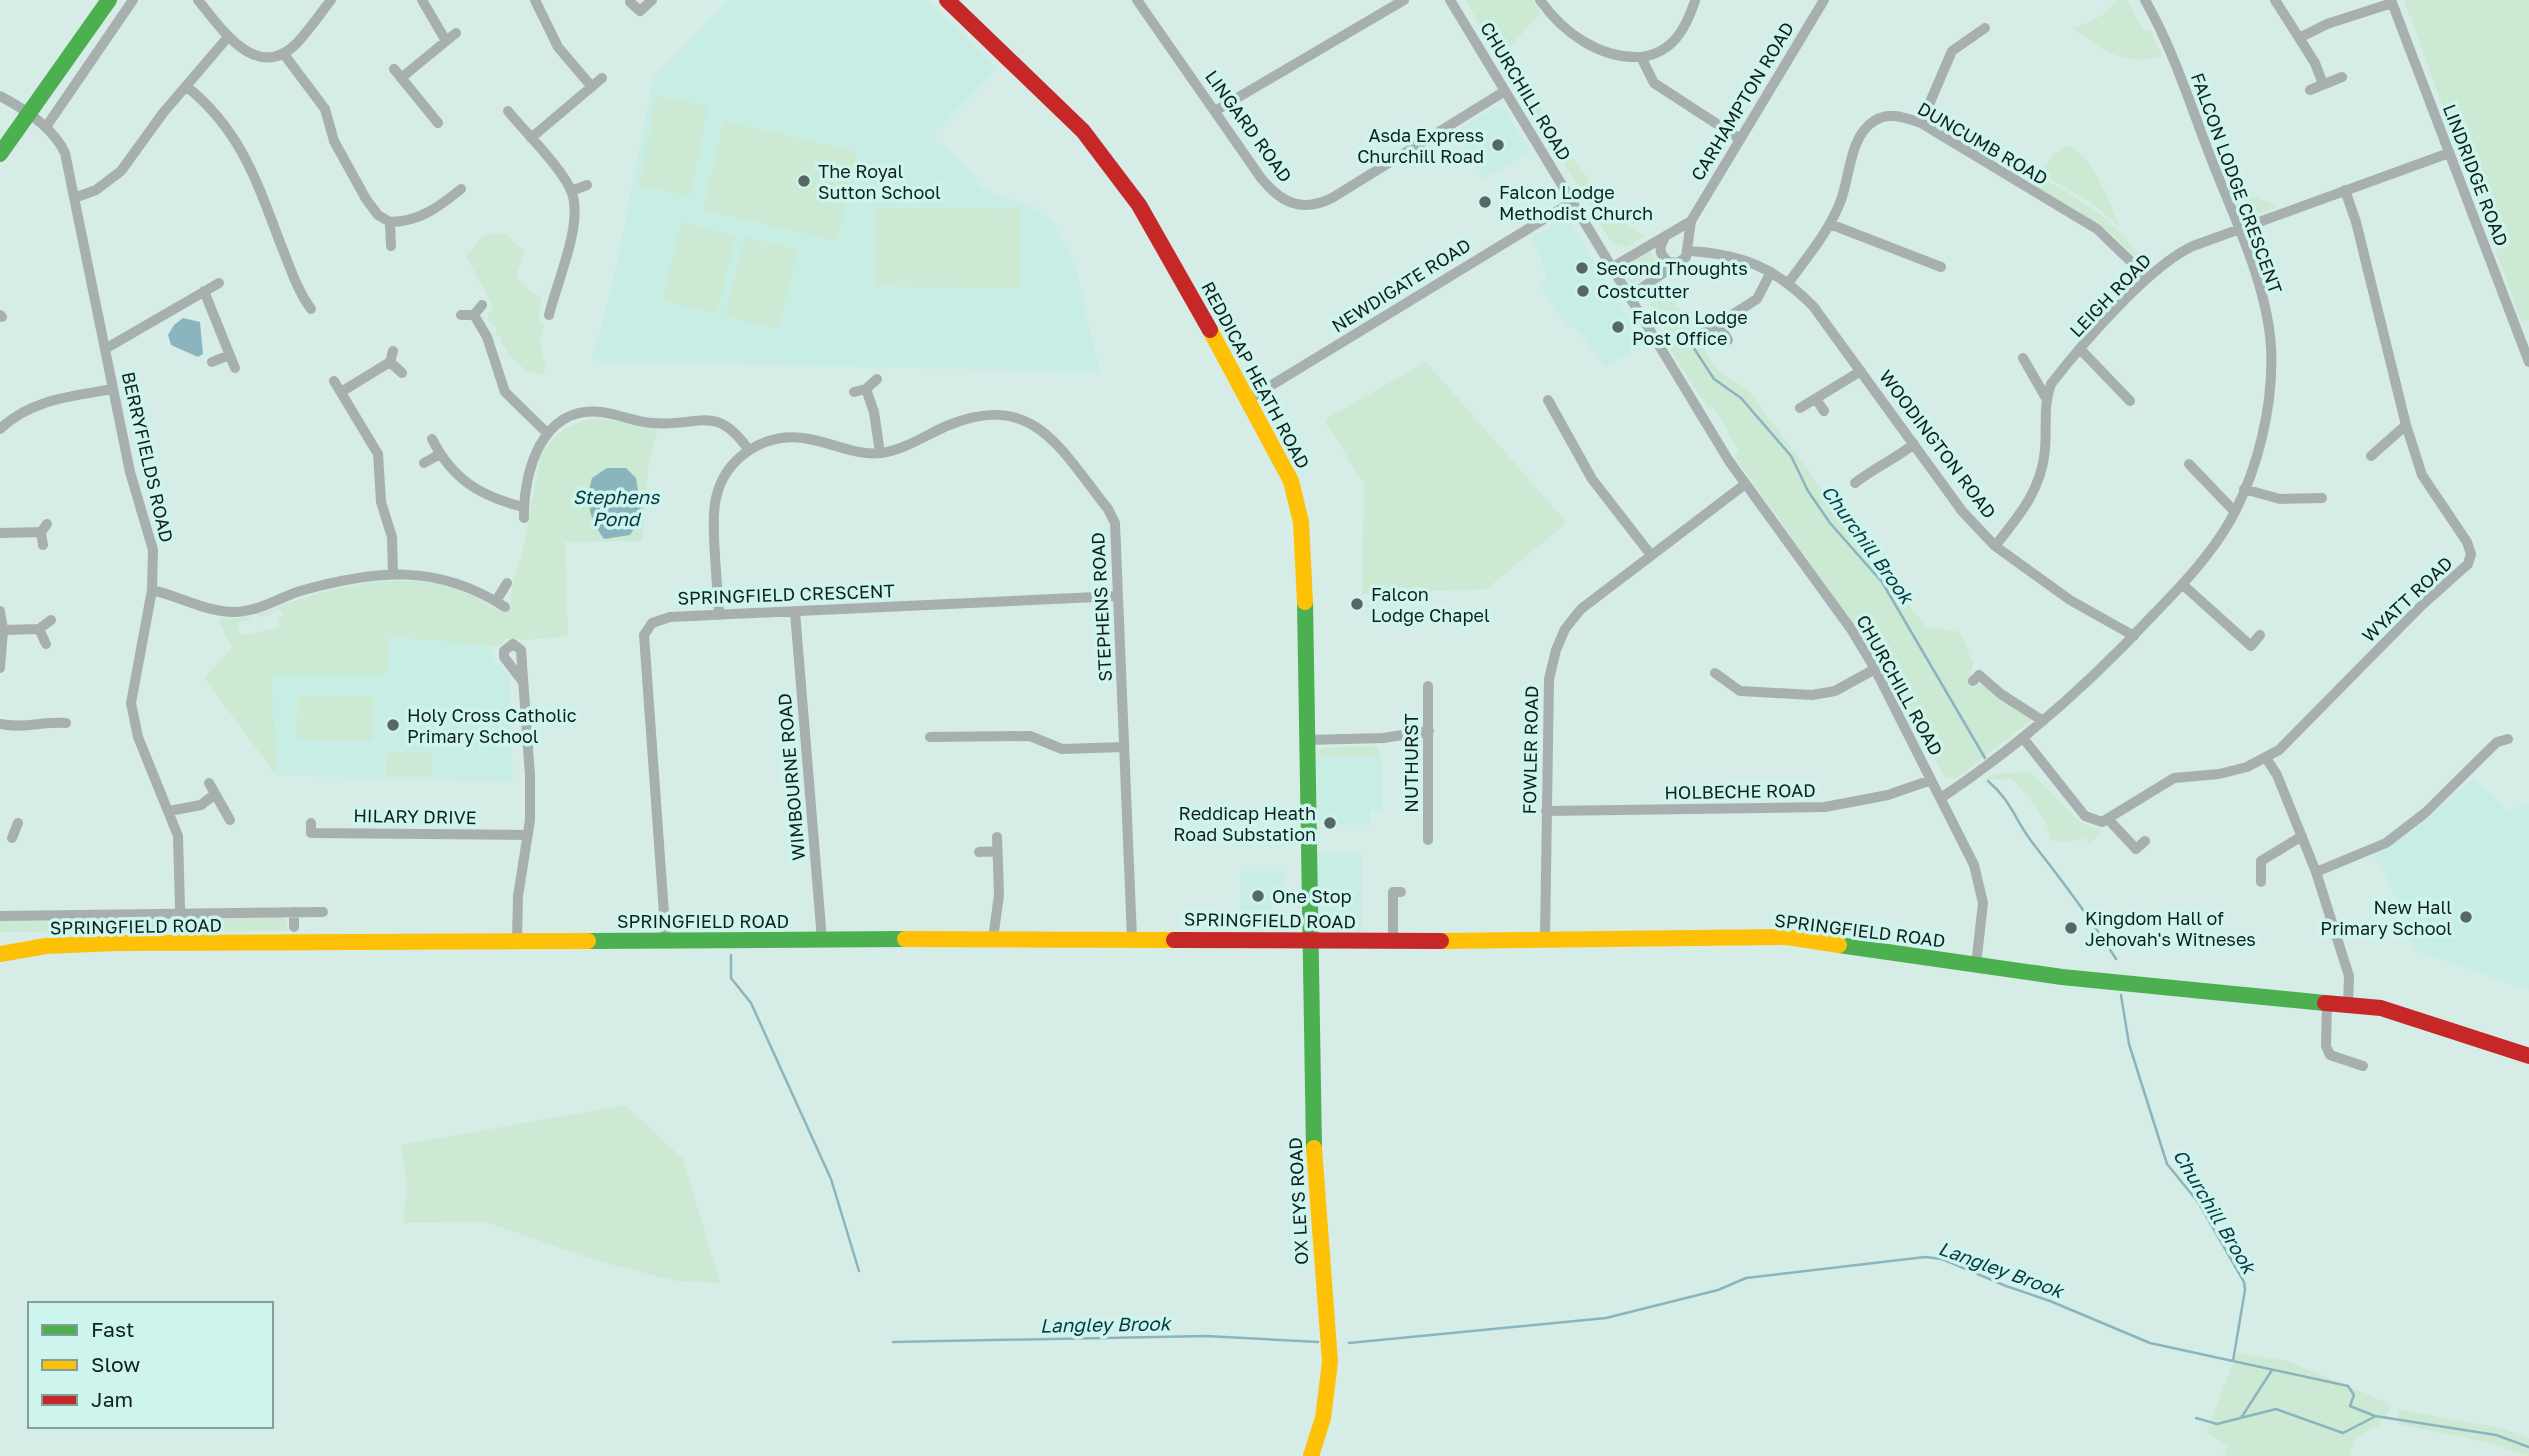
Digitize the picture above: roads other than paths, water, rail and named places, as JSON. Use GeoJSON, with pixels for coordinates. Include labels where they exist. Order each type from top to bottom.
{"type":"FeatureCollection","features":[{"type":"Feature","properties":{"kind":"street"},"geometry":{"type":"LineString","coordinates":[[0,154],[109,0]]}},
{"type":"Feature","properties":{"kind":"street"},"geometry":{"type":"LineString","coordinates":[[46,127],[133,0]]}},
{"type":"Feature","properties":{"kind":"street"},"geometry":{"type":"LineString","coordinates":[[198,0],[238,47],[253,54],[283,53],[295,44],[331,0]]}},
{"type":"Feature","properties":{"kind":"street"},"geometry":{"type":"LineString","coordinates":[[422,0],[446,41]]}},
{"type":"Feature","properties":{"kind":"street"},"geometry":{"type":"LineString","coordinates":[[535,0],[558,47],[592,87]]}},
{"type":"Feature","properties":{"kind":"street"},"geometry":{"type":"LineString","coordinates":[[629,2],[640,11],[652,0]]}},
{"type":"Feature","properties":{"kind":"street","name":"REDDICAP HEATH ROAD"},"geometry":{"type":"LineString","coordinates":[[947,0],[1101,151],[1170,254],[1250,399],[1291,481],[1301,522],[1310,941]]}},
{"type":"Feature","properties":{"kind":"street","name":"LINGARD ROAD"},"geometry":{"type":"LineString","coordinates":[[1137,0],[1269,189],[1291,204],[1307,206],[1332,198],[1505,91]]}},
{"type":"Feature","properties":{"kind":"street"},"geometry":{"type":"LineString","coordinates":[[1215,111],[1404,0]]}},
{"type":"Feature","properties":{"kind":"street","name":"CHURCHILL ROAD"},"geometry":{"type":"LineString","coordinates":[[1450,0],[1744,485],[1851,629],[1875,669],[1941,798],[1979,880],[1983,903],[1976,965]]}},
{"type":"Feature","properties":{"kind":"street"},"geometry":{"type":"LineString","coordinates":[[1540,0],[1568,32],[1584,42],[1626,58],[1652,56],[1677,41],[1696,1]]}},
{"type":"Feature","properties":{"kind":"street","name":"CARHAMPTON ROAD"},"geometry":{"type":"LineString","coordinates":[[1611,268],[1668,237],[1691,221],[1824,0]]}},
{"type":"Feature","properties":{"kind":"street","name":"FALCON LODGE CRESCENT"},"geometry":{"type":"LineString","coordinates":[[1941,798],[2023,738],[2088,682],[2134,636],[2208,553],[2244,489],[2268,404],[2271,345],[2258,282],[2172,54],[2145,0]]}},
{"type":"Feature","properties":{"kind":"street"},"geometry":{"type":"LineString","coordinates":[[2275,0],[2301,37],[2323,85]]}},
{"type":"Feature","properties":{"kind":"street"},"geometry":{"type":"LineString","coordinates":[[2301,37],[2327,24],[2391,1]]}},
{"type":"Feature","properties":{"kind":"street","name":"LINDRIDGE ROAD"},"geometry":{"type":"LineString","coordinates":[[2391,1],[2529,362]]}},
{"type":"Feature","properties":{"kind":"street"},"geometry":{"type":"LineString","coordinates":[[1921,123],[1952,51],[1985,28]]}},
{"type":"Feature","properties":{"kind":"street"},"geometry":{"type":"LineString","coordinates":[[401,78],[456,33]]}},
{"type":"Feature","properties":{"kind":"street"},"geometry":{"type":"LineString","coordinates":[[74,198],[96,190],[121,171],[186,86],[228,37]]}},
{"type":"Feature","properties":{"kind":"street"},"geometry":{"type":"LineString","coordinates":[[283,53],[325,109],[334,141],[366,199],[378,215],[390,222],[406,221],[431,212],[447,193],[460,189]]}},
{"type":"Feature","properties":{"kind":"street"},"geometry":{"type":"LineString","coordinates":[[1641,57],[1654,83],[1741,139]]}},
{"type":"Feature","properties":{"kind":"street"},"geometry":{"type":"LineString","coordinates":[[394,69],[438,123]]}},
{"type":"Feature","properties":{"kind":"street"},"geometry":{"type":"LineString","coordinates":[[2310,90],[2342,77]]}},
{"type":"Feature","properties":{"kind":"street"},"geometry":{"type":"LineString","coordinates":[[531,138],[602,78]]}},
{"type":"Feature","properties":{"kind":"street"},"geometry":{"type":"LineString","coordinates":[[186,86],[200,97],[241,146],[295,282],[311,309]]}},
{"type":"Feature","properties":{"kind":"street","name":"BERRYFIELDS ROAD"},"geometry":{"type":"LineString","coordinates":[[0,96],[46,127],[56,136],[65,153],[130,471],[153,550],[152,590],[131,703],[138,737],[180,844],[181,943]]}},
{"type":"Feature","properties":{"kind":"street"},"geometry":{"type":"LineString","coordinates":[[508,111],[571,191],[574,228],[549,289],[549,315]]}},
{"type":"Feature","properties":{"kind":"street","name":"DUNCUMB ROAD"},"geometry":{"type":"LineString","coordinates":[[1789,282],[1830,224],[1848,178],[1856,144],[1865,130],[1884,116],[1898,116],[1921,123],[2097,229],[2148,278]]}},
{"type":"Feature","properties":{"kind":"street","name":"LEIGH ROAD"},"geometry":{"type":"LineString","coordinates":[[2046,398],[2051,384],[2081,350],[2148,278],[2176,254],[2449,153]]}},
{"type":"Feature","properties":{"kind":"street"},"geometry":{"type":"LineString","coordinates":[[571,191],[587,185]]}},
{"type":"Feature","properties":{"kind":"street","name":"WYATT ROAD"},"geometry":{"type":"LineString","coordinates":[[2108,819],[2174,778],[2219,774],[2247,767],[2279,750],[2422,605],[2466,567],[2471,559],[2467,542],[2422,475],[2406,425],[2381,313],[2345,190]]}},
{"type":"Feature","properties":{"kind":"street","name":"NEWDIGATE ROAD"},"geometry":{"type":"LineString","coordinates":[[1250,399],[1572,202]]}},
{"type":"Feature","properties":{"kind":"street","name":"CARHAMPTON ROAD"},"geometry":{"type":"LineString","coordinates":[[1689,248],[1691,221]]}},
{"type":"Feature","properties":{"kind":"street"},"geometry":{"type":"LineString","coordinates":[[390,222],[391,246]]}},
{"type":"Feature","properties":{"kind":"street"},"geometry":{"type":"LineString","coordinates":[[1830,224],[1941,267]]}},
{"type":"Feature","properties":{"kind":"street"},"geometry":{"type":"LineString","coordinates":[[1682,261],[1673,263],[1664,258],[1660,249],[1668,237],[1681,235],[1689,248]]}},
{"type":"Feature","properties":{"kind":"street"},"geometry":{"type":"LineString","coordinates":[[1629,297],[1682,261],[1689,248]]}},
{"type":"Feature","properties":{"kind":"street"},"geometry":{"type":"LineString","coordinates":[[1689,248],[1731,254],[1771,272],[1758,299],[1702,334]]}},
{"type":"Feature","properties":{"kind":"street","name":"WOODINGTON ROAD"},"geometry":{"type":"LineString","coordinates":[[1771,272],[1789,282],[1813,306],[1962,511],[1995,546],[2070,600],[2134,636]]}},
{"type":"Feature","properties":{"kind":"street"},"geometry":{"type":"LineString","coordinates":[[295,282],[307,277]]}},
{"type":"Feature","properties":{"kind":"street"},"geometry":{"type":"LineString","coordinates":[[105,349],[219,283]]}},
{"type":"Feature","properties":{"kind":"street"},"geometry":{"type":"LineString","coordinates":[[204,290],[235,368]]}},
{"type":"Feature","properties":{"kind":"street"},"geometry":{"type":"LineString","coordinates":[[461,315],[474,314],[482,305]]}},
{"type":"Feature","properties":{"kind":"street"},"geometry":{"type":"LineString","coordinates":[[474,314],[487,337],[505,391],[546,432]]}},
{"type":"Feature","properties":{"kind":"street"},"geometry":{"type":"LineString","coordinates":[[1719,325],[1728,340]]}},
{"type":"Feature","properties":{"kind":"street"},"geometry":{"type":"LineString","coordinates":[[2081,350],[2130,401]]}},
{"type":"Feature","properties":{"kind":"street"},"geometry":{"type":"LineString","coordinates":[[212,362],[229,355]]}},
{"type":"Feature","properties":{"kind":"street"},"geometry":{"type":"LineString","coordinates":[[341,392],[392,357],[402,373]]}},
{"type":"Feature","properties":{"kind":"street"},"geometry":{"type":"LineString","coordinates":[[1995,546],[2033,495],[2041,474],[2045,451],[2046,398],[2023,358]]}},
{"type":"Feature","properties":{"kind":"street"},"geometry":{"type":"LineString","coordinates":[[1800,408],[1861,371]]}},
{"type":"Feature","properties":{"kind":"street"},"geometry":{"type":"LineString","coordinates":[[854,391],[866,389],[877,379]]}},
{"type":"Feature","properties":{"kind":"street"},"geometry":{"type":"LineString","coordinates":[[334,381],[378,454],[381,502],[392,537],[393,574]]}},
{"type":"Feature","properties":{"kind":"street"},"geometry":{"type":"LineString","coordinates":[[0,429],[9,420],[44,402],[113,389]]}},
{"type":"Feature","properties":{"kind":"street"},"geometry":{"type":"LineString","coordinates":[[866,389],[874,412],[880,453]]}},
{"type":"Feature","properties":{"kind":"street"},"geometry":{"type":"LineString","coordinates":[[1816,399],[1824,411]]}},
{"type":"Feature","properties":{"kind":"street"},"geometry":{"type":"LineString","coordinates":[[1548,400],[1592,479],[1651,555]]}},
{"type":"Feature","properties":{"kind":"street"},"geometry":{"type":"LineString","coordinates":[[0,410],[9,420]]}},
{"type":"Feature","properties":{"kind":"street"},"geometry":{"type":"LineString","coordinates":[[432,439],[451,470],[473,489],[523,513],[531,465],[546,432],[564,420],[583,413],[599,412],[653,423],[718,421],[735,430],[748,449],[731,470],[715,499],[719,615]]}},
{"type":"Feature","properties":{"kind":"street","name":"STEPHENS ROAD"},"geometry":{"type":"LineString","coordinates":[[748,449],[779,437],[804,438],[862,452],[880,453],[970,418],[1000,413],[1015,415],[1028,422],[1056,444],[1111,516],[1116,533],[1132,939]]}},
{"type":"Feature","properties":{"kind":"street"},"geometry":{"type":"LineString","coordinates":[[2371,456],[2406,425]]}},
{"type":"Feature","properties":{"kind":"street"},"geometry":{"type":"LineString","coordinates":[[1855,483],[1882,462],[1899,456],[1914,444]]}},
{"type":"Feature","properties":{"kind":"street"},"geometry":{"type":"LineString","coordinates":[[424,463],[440,454]]}},
{"type":"Feature","properties":{"kind":"street"},"geometry":{"type":"LineString","coordinates":[[2189,464],[2234,511]]}},
{"type":"Feature","properties":{"kind":"street","name":"FOWLER ROAD"},"geometry":{"type":"LineString","coordinates":[[1545,938],[1546,722],[1549,679],[1556,650],[1565,629],[1581,609],[1744,485]]}},
{"type":"Feature","properties":{"kind":"street"},"geometry":{"type":"LineString","coordinates":[[2244,489],[2280,499],[2322,498]]}},
{"type":"Feature","properties":{"kind":"street"},"geometry":{"type":"LineString","coordinates":[[0,533],[44,528],[43,545]]}},
{"type":"Feature","properties":{"kind":"street"},"geometry":{"type":"LineString","coordinates":[[152,590],[233,612],[261,607],[300,592],[393,574],[458,582],[500,604],[508,583]]}},
{"type":"Feature","properties":{"kind":"street"},"geometry":{"type":"LineString","coordinates":[[2182,584],[2251,646],[2260,635]]}},
{"type":"Feature","properties":{"kind":"street","name":"SPRINGFIELD CRESCENT"},"geometry":{"type":"LineString","coordinates":[[666,942],[644,635],[647,628],[658,619],[1118,596]]}},
{"type":"Feature","properties":{"kind":"street"},"geometry":{"type":"LineString","coordinates":[[0,611],[3,630],[0,668]]}},
{"type":"Feature","properties":{"kind":"street","name":"WIMBOURNE ROAD"},"geometry":{"type":"LineString","coordinates":[[795,612],[822,940]]}},
{"type":"Feature","properties":{"kind":"street"},"geometry":{"type":"LineString","coordinates":[[3,630],[39,629],[51,620]]}},
{"type":"Feature","properties":{"kind":"street"},"geometry":{"type":"LineString","coordinates":[[39,629],[46,644]]}},
{"type":"Feature","properties":{"kind":"street"},"geometry":{"type":"LineString","coordinates":[[1715,673],[1740,691],[1812,695],[1835,691],[1875,669]]}},
{"type":"Feature","properties":{"kind":"street"},"geometry":{"type":"LineString","coordinates":[[1973,681],[1979,675],[2042,722]]}},
{"type":"Feature","properties":{"kind":"street"},"geometry":{"type":"LineString","coordinates":[[517,941],[518,896],[528,835],[530,776],[523,682]]}},
{"type":"Feature","properties":{"kind":"street","name":"NUTHURST"},"geometry":{"type":"LineString","coordinates":[[1428,686],[1428,839]]}},
{"type":"Feature","properties":{"kind":"street"},"geometry":{"type":"LineString","coordinates":[[51,708],[52,722]]}},
{"type":"Feature","properties":{"kind":"street"},"geometry":{"type":"LineString","coordinates":[[0,724],[24,728],[52,722],[66,723]]}},
{"type":"Feature","properties":{"kind":"street"},"geometry":{"type":"LineString","coordinates":[[1306,740],[1383,738],[1429,731]]}},
{"type":"Feature","properties":{"kind":"street"},"geometry":{"type":"LineString","coordinates":[[930,737],[942,732],[1030,736],[1062,749],[1124,747]]}},
{"type":"Feature","properties":{"kind":"street"},"geometry":{"type":"LineString","coordinates":[[2023,738],[2085,816],[2096,822],[2108,819],[2136,849],[2145,841]]}},
{"type":"Feature","properties":{"kind":"street"},"geometry":{"type":"LineString","coordinates":[[2316,872],[2386,843],[2425,813],[2497,743],[2508,739]]}},
{"type":"Feature","properties":{"kind":"street"},"geometry":{"type":"LineString","coordinates":[[2266,758],[2277,775],[2316,872],[2349,976],[2348,1004]]}},
{"type":"Feature","properties":{"kind":"street","name":"HOLBECHE ROAD"},"geometry":{"type":"LineString","coordinates":[[1546,811],[1825,807],[1888,796],[1931,780]]}},
{"type":"Feature","properties":{"kind":"street"},"geometry":{"type":"LineString","coordinates":[[209,783],[230,820]]}},
{"type":"Feature","properties":{"kind":"street"},"geometry":{"type":"LineString","coordinates":[[169,811],[201,804],[215,794]]}},
{"type":"Feature","properties":{"kind":"street","name":"HILARY DRIVE"},"geometry":{"type":"LineString","coordinates":[[311,823],[311,833],[528,835]]}},
{"type":"Feature","properties":{"kind":"street"},"geometry":{"type":"LineString","coordinates":[[0,824],[14,830]]}},
{"type":"Feature","properties":{"kind":"street"},"geometry":{"type":"LineString","coordinates":[[2261,882],[2261,861],[2302,836]]}},
{"type":"Feature","properties":{"kind":"street"},"geometry":{"type":"LineString","coordinates":[[993,939],[999,895],[997,837]]}},
{"type":"Feature","properties":{"kind":"street"},"geometry":{"type":"LineString","coordinates":[[979,852],[998,851]]}},
{"type":"Feature","properties":{"kind":"street"},"geometry":{"type":"LineString","coordinates":[[1394,941],[1393,892],[1401,892]]}},
{"type":"Feature","properties":{"kind":"street"},"geometry":{"type":"LineString","coordinates":[[294,912],[294,927]]}},
{"type":"Feature","properties":{"kind":"street","name":"SPRINGFIELD ROAD"},"geometry":{"type":"LineString","coordinates":[[0,916],[323,912]]}},
{"type":"Feature","properties":{"kind":"street","name":"SPRINGFIELD ROAD"},"geometry":{"type":"LineString","coordinates":[[0,954],[65,944],[993,939],[1394,941],[1787,937],[2088,980],[2381,1008],[2529,1056]]}},
{"type":"Feature","properties":{"kind":"street","name":"OX LEYS ROAD"},"geometry":{"type":"LineString","coordinates":[[1310,941],[1317,1236],[1330,1362],[1323,1418],[1311,1456]]}},
{"type":"Feature","properties":{"kind":"street"},"geometry":{"type":"LineString","coordinates":[[2327,1003],[2326,1046],[2330,1055],[2363,1066]]}},
{"type":"Feature","properties":{"kind":"water"},"geometry":{"type":"Polygon","coordinates":[[[183,318],[200,322],[203,354],[198,357],[171,345],[168,335],[174,325],[183,318]]]}},
{"type":"Feature","properties":{"kind":"water","name":"Stephens Pond"},"geometry":{"type":"Polygon","coordinates":[[[607,468],[626,468],[636,478],[642,517],[630,535],[604,539],[592,517],[589,495],[592,478],[607,468]]]}},
{"type":"Feature","properties":{"kind":"waterway","name":"Churchill Brook"},"geometry":{"type":"LineString","coordinates":[[1682,330],[1714,379],[1741,398],[1791,456],[1808,491],[1830,523],[1882,582],[1985,758]]}},
{"type":"Feature","properties":{"kind":"waterway","name":"Churchill Brook"},"geometry":{"type":"LineString","coordinates":[[1988,781],[2003,796],[2116,959]]}},
{"type":"Feature","properties":{"kind":"waterway"},"geometry":{"type":"LineString","coordinates":[[731,955],[731,978],[751,1003],[831,1179],[859,1271]]}},
{"type":"Feature","properties":{"kind":"waterway","name":"Churchill Brook"},"geometry":{"type":"LineString","coordinates":[[2121,995],[2129,1044],[2167,1164],[2198,1202],[2244,1282],[2233,1361]]}},
{"type":"Feature","properties":{"kind":"waterway","name":"Langley Brook"},"geometry":{"type":"LineString","coordinates":[[1349,1343],[1606,1318],[1718,1290],[1746,1278],[1925,1257],[1942,1259],[2150,1343],[2348,1386],[2354,1395],[2350,1406],[2375,1416],[2496,1435],[2529,1447]]}},
{"type":"Feature","properties":{"kind":"waterway","name":"Langley Brook"},"geometry":{"type":"LineString","coordinates":[[893,1342],[1206,1336],[1318,1342]]}},
{"type":"Feature","properties":{"kind":"waterway"},"geometry":{"type":"LineString","coordinates":[[2241,1418],[2272,1370]]}},
{"type":"Feature","properties":{"kind":"waterway"},"geometry":{"type":"LineString","coordinates":[[2196,1418],[2217,1424],[2276,1409],[2343,1433],[2374,1417]]}},
{"type":"Feature","properties":{"kind":"place","name":"Asda Express Churchill Road"},"geometry":{"type":"Point","coordinates":[1498,145]}},
{"type":"Feature","properties":{"kind":"place","name":"The Royal Sutton School"},"geometry":{"type":"Point","coordinates":[804,181]}},
{"type":"Feature","properties":{"kind":"place","name":"Falcon Lodge Methodist Church"},"geometry":{"type":"Point","coordinates":[1485,202]}},
{"type":"Feature","properties":{"kind":"place","name":"Second Thoughts"},"geometry":{"type":"Point","coordinates":[1582,268]}},
{"type":"Feature","properties":{"kind":"place","name":"Costcutter"},"geometry":{"type":"Point","coordinates":[1583,291]}},
{"type":"Feature","properties":{"kind":"place","name":"Falcon Lodge Post Office"},"geometry":{"type":"Point","coordinates":[1618,327]}},
{"type":"Feature","properties":{"kind":"place","name":"Falcon Lodge Chapel"},"geometry":{"type":"Point","coordinates":[1357,604]}},
{"type":"Feature","properties":{"kind":"place","name":"Holy Cross Catholic Primary School"},"geometry":{"type":"Point","coordinates":[393,725]}},
{"type":"Feature","properties":{"kind":"place","name":"Reddicap Heath Road Substation"},"geometry":{"type":"Point","coordinates":[1330,823]}},
{"type":"Feature","properties":{"kind":"place","name":"One Stop"},"geometry":{"type":"Point","coordinates":[1258,896]}},
{"type":"Feature","properties":{"kind":"place","name":"New Hall Primary School"},"geometry":{"type":"Point","coordinates":[2466,917]}},
{"type":"Feature","properties":{"kind":"place","name":"Kingdom Hall of Jehovah's Witneses"},"geometry":{"type":"Point","coordinates":[2071,928]}}]}
